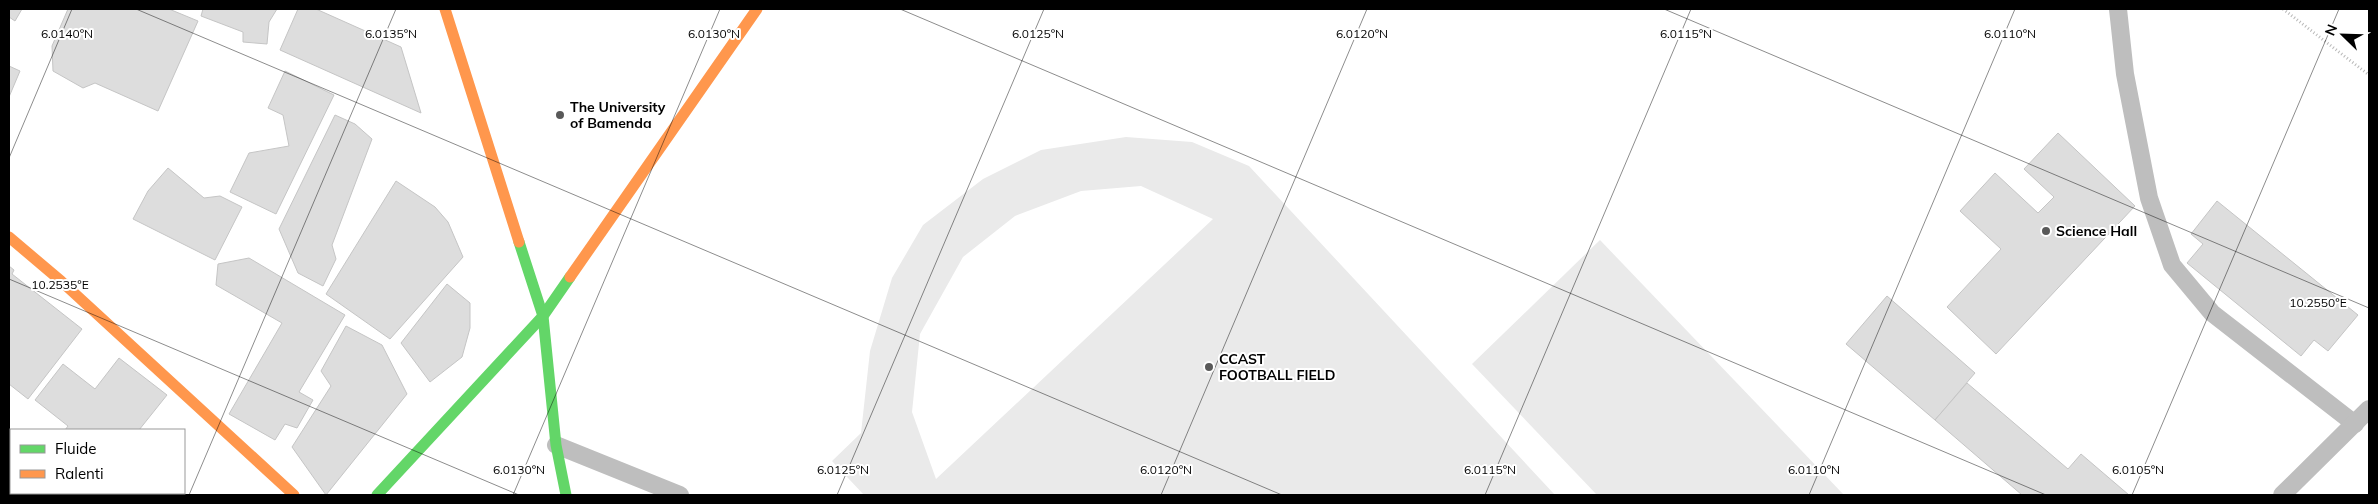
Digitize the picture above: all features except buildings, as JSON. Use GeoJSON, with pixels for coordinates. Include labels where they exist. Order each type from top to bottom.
{"type":"FeatureCollection","features":[{"type":"Feature","properties":{"kind":"street"},"geometry":{"type":"LineString","coordinates":[[445,9],[543,316],[556,445],[566,495]]}},
{"type":"Feature","properties":{"kind":"street"},"geometry":{"type":"LineString","coordinates":[[377,495],[543,316],[757,9]]}},
{"type":"Feature","properties":{"kind":"street"},"geometry":{"type":"LineString","coordinates":[[9,237],[62,281],[294,495]]}},
{"type":"Feature","properties":{"kind":"lane"},"geometry":{"type":"LineString","coordinates":[[2118,9],[2125,74],[2148,198],[2172,265],[2212,313],[2356,424]]}},
{"type":"Feature","properties":{"kind":"lane"},"geometry":{"type":"LineString","coordinates":[[2282,495],[2356,424],[2369,409]]}},
{"type":"Feature","properties":{"kind":"lane"},"geometry":{"type":"LineString","coordinates":[[556,445],[680,495]]}},
{"type":"Feature","properties":{"kind":"path"},"geometry":{"type":"LineString","coordinates":[[2283,9],[2369,75]]}},
{"type":"Feature","properties":{"kind":"shaded area"},"geometry":{"type":"Polygon","coordinates":[[[1126,137],[1192,142],[1249,166],[1555,495],[864,495],[832,461],[861,433],[870,351],[892,278],[923,225],[983,179],[1041,150],[1126,137]],[[1141,186],[1081,191],[1015,216],[963,257],[920,334],[912,412],[936,479],[1213,219],[1141,186]]]}},
{"type":"Feature","properties":{"kind":"shaded area"},"geometry":{"type":"Polygon","coordinates":[[[1600,240],[1844,495],[1597,495],[1472,364],[1600,240]]]}},
{"type":"Feature","properties":{"kind":"traffic: fast"},"geometry":{"type":"LineString","coordinates":[[519,242],[543,316],[556,445],[566,495]]}},
{"type":"Feature","properties":{"kind":"traffic: fast"},"geometry":{"type":"LineString","coordinates":[[377,495],[543,316],[570,277]]}},
{"type":"Feature","properties":{"kind":"traffic: slow"},"geometry":{"type":"LineString","coordinates":[[445,9],[519,242]]}},
{"type":"Feature","properties":{"kind":"traffic: slow"},"geometry":{"type":"LineString","coordinates":[[570,277],[757,9]]}},
{"type":"Feature","properties":{"kind":"traffic: slow"},"geometry":{"type":"LineString","coordinates":[[9,237],[61,281],[294,495]]}},
{"type":"Feature","properties":{"kind":"place","name":"The University of Bamenda"},"geometry":{"type":"Point","coordinates":[560,115]}},
{"type":"Feature","properties":{"kind":"place","name":"Science Hall"},"geometry":{"type":"Point","coordinates":[2046,231]}},
{"type":"Feature","properties":{"kind":"place","name":"CCAST FOOTBALL FIELD"},"geometry":{"type":"Point","coordinates":[1209,367]}}]}
